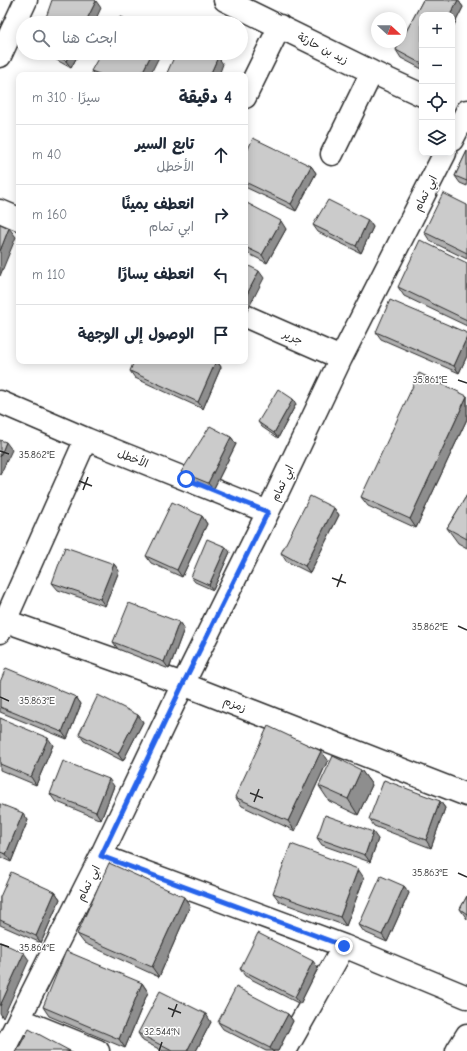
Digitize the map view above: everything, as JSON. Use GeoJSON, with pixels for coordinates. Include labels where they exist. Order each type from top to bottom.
{"type":"FeatureCollection","features":[{"type":"Feature","properties":{"kind":"street"},"geometry":{"type":"LineString","coordinates":[[19,16],[26,0]]}},
{"type":"Feature","properties":{"kind":"street","name":"زيد بن حارثة"},"geometry":{"type":"LineString","coordinates":[[225,0],[419,94]]}},
{"type":"Feature","properties":{"kind":"street"},"geometry":{"type":"LineString","coordinates":[[0,56],[16,22]]}},
{"type":"Feature","properties":{"kind":"street"},"geometry":{"type":"LineString","coordinates":[[248,91],[280,26]]}},
{"type":"Feature","properties":{"kind":"street"},"geometry":{"type":"LineString","coordinates":[[332,154],[372,72]]}},
{"type":"Feature","properties":{"kind":"street"},"geometry":{"type":"LineString","coordinates":[[455,132],[463,112]]}},
{"type":"Feature","properties":{"kind":"street","name":"ابي تمام"},"geometry":{"type":"LineString","coordinates":[[3,1051],[101,856],[341,358],[444,156]]}},
{"type":"Feature","properties":{"kind":"street"},"geometry":{"type":"LineString","coordinates":[[0,211],[16,218]]}},
{"type":"Feature","properties":{"kind":"street","name":"جرير"},"geometry":{"type":"LineString","coordinates":[[248,317],[341,358]]}},
{"type":"Feature","properties":{"kind":"street","name":"الأخطل"},"geometry":{"type":"LineString","coordinates":[[0,402],[86,439],[268,512]]}},
{"type":"Feature","properties":{"kind":"street"},"geometry":{"type":"LineString","coordinates":[[2,624],[86,439]]}},
{"type":"Feature","properties":{"kind":"street","name":"زمزم"},"geometry":{"type":"LineString","coordinates":[[2,624],[183,684],[467,795]]}},
{"type":"Feature","properties":{"kind":"street"},"geometry":{"type":"LineString","coordinates":[[101,856],[344,946],[467,997]]}},
{"type":"Feature","properties":{"kind":"street"},"geometry":{"type":"LineString","coordinates":[[285,1051],[344,946]]}},
{"type":"Feature","properties":{"kind":"street"},"geometry":{"type":"LineString","coordinates":[[19,1019],[98,1051]]}},
{"type":"Feature","properties":{"kind":"street"},"geometry":{"type":"LineString","coordinates":[[457,1051],[467,1034]]}},
{"type":"Feature","properties":{"kind":"building"},"geometry":{"type":"Polygon","coordinates":[[[52,0],[96,1],[88,16],[46,16],[52,0]]]}},
{"type":"Feature","properties":{"kind":"building"},"geometry":{"type":"Polygon","coordinates":[[[423,0],[458,0],[452,12],[419,12],[419,62],[396,50],[397,48],[407,48],[407,30],[423,0]]]}},
{"type":"Feature","properties":{"kind":"building"},"geometry":{"type":"Polygon","coordinates":[[[97,60],[148,60],[142,72],[91,71],[97,60]]]}},
{"type":"Feature","properties":{"kind":"building"},"geometry":{"type":"Polygon","coordinates":[[[173,60],[217,60],[211,72],[167,72],[173,60]]]}},
{"type":"Feature","properties":{"kind":"building"},"geometry":{"type":"Polygon","coordinates":[[[253,138],[311,166],[291,204],[248,183],[248,149],[253,138]]]}},
{"type":"Feature","properties":{"kind":"building"},"geometry":{"type":"Polygon","coordinates":[[[467,151],[467,181],[455,176],[467,151]]]}},
{"type":"Feature","properties":{"kind":"building"},"geometry":{"type":"Polygon","coordinates":[[[443,193],[467,205],[467,253],[424,232],[443,193]]]}},
{"type":"Feature","properties":{"kind":"building"},"geometry":{"type":"Polygon","coordinates":[[[328,200],[368,220],[356,246],[313,225],[328,200]]]}},
{"type":"Feature","properties":{"kind":"building"},"geometry":{"type":"Polygon","coordinates":[[[248,204],[281,221],[262,255],[248,248],[248,204]]]}},
{"type":"Feature","properties":{"kind":"building"},"geometry":{"type":"Polygon","coordinates":[[[0,224],[9,228],[0,251],[0,224]]]}},
{"type":"Feature","properties":{"kind":"building"},"geometry":{"type":"Polygon","coordinates":[[[420,240],[467,263],[467,320],[398,287],[420,240]]]}},
{"type":"Feature","properties":{"kind":"building"},"geometry":{"type":"Polygon","coordinates":[[[248,266],[259,271],[248,292],[248,266]]]}},
{"type":"Feature","properties":{"kind":"building"},"geometry":{"type":"Polygon","coordinates":[[[390,300],[467,333],[467,337],[454,366],[376,332],[390,300]]]}},
{"type":"Feature","properties":{"kind":"building"},"geometry":{"type":"Polygon","coordinates":[[[133,364],[215,364],[198,402],[130,371],[133,364]]]}},
{"type":"Feature","properties":{"kind":"building"},"geometry":{"type":"Polygon","coordinates":[[[419,373],[467,396],[410,519],[361,497],[419,373]]]}},
{"type":"Feature","properties":{"kind":"building"},"geometry":{"type":"Polygon","coordinates":[[[278,389],[293,399],[274,433],[258,422],[278,389]]]}},
{"type":"Feature","properties":{"kind":"building"},"geometry":{"type":"Polygon","coordinates":[[[210,426],[231,437],[208,483],[181,472],[210,426]]]}},
{"type":"Feature","properties":{"kind":"building"},"geometry":{"type":"Polygon","coordinates":[[[0,440],[6,442],[0,457],[0,440]]]}},
{"type":"Feature","properties":{"kind":"building"},"geometry":{"type":"Polygon","coordinates":[[[467,495],[467,539],[447,528],[467,495]]]}},
{"type":"Feature","properties":{"kind":"building"},"geometry":{"type":"Polygon","coordinates":[[[310,496],[334,508],[305,566],[281,553],[310,496]]]}},
{"type":"Feature","properties":{"kind":"building"},"geometry":{"type":"Polygon","coordinates":[[[172,502],[202,516],[177,570],[146,556],[172,502]]]}},
{"type":"Feature","properties":{"kind":"building"},"geometry":{"type":"Polygon","coordinates":[[[207,539],[226,547],[209,585],[191,577],[207,539]]]}},
{"type":"Feature","properties":{"kind":"building"},"geometry":{"type":"Polygon","coordinates":[[[65,547],[114,564],[100,599],[52,583],[65,547]]]}},
{"type":"Feature","properties":{"kind":"building"},"geometry":{"type":"Polygon","coordinates":[[[129,603],[179,622],[164,662],[113,642],[129,603]]]}},
{"type":"Feature","properties":{"kind":"building"},"geometry":{"type":"Polygon","coordinates":[[[6,668],[76,697],[62,732],[0,707],[0,682],[6,668]]]}},
{"type":"Feature","properties":{"kind":"building"},"geometry":{"type":"Polygon","coordinates":[[[98,695],[138,715],[118,754],[79,734],[98,695]]]}},
{"type":"Feature","properties":{"kind":"building"},"geometry":{"type":"Polygon","coordinates":[[[0,718],[48,738],[31,777],[0,764],[0,718]]]}},
{"type":"Feature","properties":{"kind":"building"},"geometry":{"type":"Polygon","coordinates":[[[268,726],[321,751],[288,821],[235,797],[268,726]]]}},
{"type":"Feature","properties":{"kind":"building"},"geometry":{"type":"Polygon","coordinates":[[[333,756],[361,770],[348,799],[319,786],[333,756]]]}},
{"type":"Feature","properties":{"kind":"building"},"geometry":{"type":"Polygon","coordinates":[[[63,761],[109,779],[96,812],[50,794],[63,761]]]}},
{"type":"Feature","properties":{"kind":"building"},"geometry":{"type":"Polygon","coordinates":[[[384,780],[440,801],[426,840],[369,819],[384,780]]]}},
{"type":"Feature","properties":{"kind":"building"},"geometry":{"type":"Polygon","coordinates":[[[0,804],[23,813],[6,854],[0,852],[0,804]]]}},
{"type":"Feature","properties":{"kind":"building"},"geometry":{"type":"Polygon","coordinates":[[[325,815],[373,832],[365,855],[317,838],[325,815]]]}},
{"type":"Feature","properties":{"kind":"building"},"geometry":{"type":"Polygon","coordinates":[[[291,844],[358,869],[340,917],[273,893],[291,844]]]}},
{"type":"Feature","properties":{"kind":"building"},"geometry":{"type":"Polygon","coordinates":[[[109,863],[184,897],[152,967],[77,934],[109,863]]]}},
{"type":"Feature","properties":{"kind":"building"},"geometry":{"type":"Polygon","coordinates":[[[11,872],[55,892],[36,936],[0,920],[0,897],[11,872]]]}},
{"type":"Feature","properties":{"kind":"building"},"geometry":{"type":"Polygon","coordinates":[[[381,876],[404,886],[382,935],[359,925],[381,876]]]}},
{"type":"Feature","properties":{"kind":"building"},"geometry":{"type":"Polygon","coordinates":[[[467,896],[467,914],[460,909],[467,896]]]}},
{"type":"Feature","properties":{"kind":"building"},"geometry":{"type":"Polygon","coordinates":[[[258,933],[313,961],[295,997],[240,969],[258,933]]]}},
{"type":"Feature","properties":{"kind":"building"},"geometry":{"type":"Polygon","coordinates":[[[0,942],[24,953],[0,1006],[0,942]]]}},
{"type":"Feature","properties":{"kind":"building"},"geometry":{"type":"Polygon","coordinates":[[[66,951],[142,983],[119,1039],[43,1007],[66,951]]]}},
{"type":"Feature","properties":{"kind":"building"},"geometry":{"type":"Polygon","coordinates":[[[236,987],[288,1014],[270,1048],[218,1022],[236,987]]]}},
{"type":"Feature","properties":{"kind":"building"},"geometry":{"type":"Polygon","coordinates":[[[160,991],[206,1014],[187,1051],[172,1051],[138,1033],[160,991]]]}},
{"type":"Feature","properties":{"kind":"building"},"geometry":{"type":"Polygon","coordinates":[[[29,1029],[70,1051],[17,1051],[29,1029]]]}},
{"type":"Feature","properties":{"kind":"route"},"geometry":{"type":"LineString","coordinates":[[186,479],[268,512],[183,684],[101,856],[344,946]]}}]}
